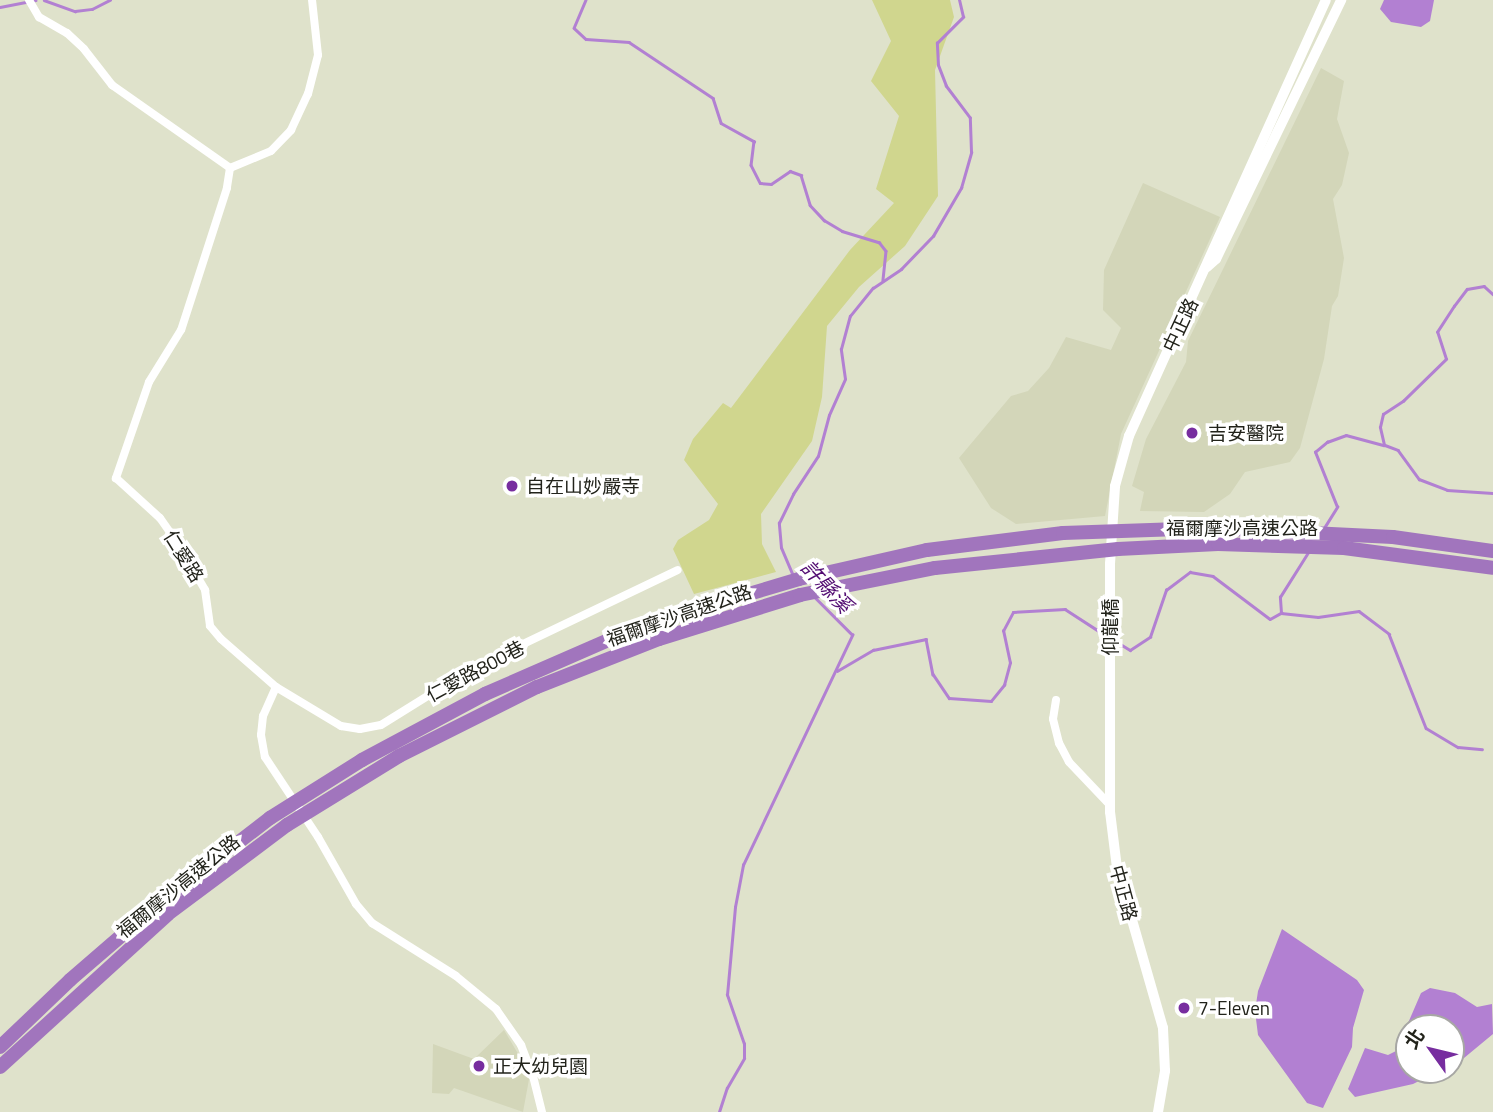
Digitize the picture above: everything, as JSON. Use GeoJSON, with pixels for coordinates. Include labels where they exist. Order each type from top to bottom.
{"type":"FeatureCollection","features":[{"type":"Feature","properties":{"kind":"highway","name":"福爾摩沙高速公路"},"geometry":{"type":"LineString","coordinates":[[0,1047],[70,980],[157,905],[271,818],[362,760],[485,694],[611,639],[743,594],[927,550],[1063,533],[1209,528],[1393,537],[1493,551]]}},
{"type":"Feature","properties":{"kind":"highway","name":"福爾摩沙高速公路"},"geometry":{"type":"LineString","coordinates":[[0,1067],[168,914],[287,825],[377,770],[537,687],[659,639],[800,595],[936,568],[1118,549],[1242,545],[1381,553],[1493,568]]}},
{"type":"Feature","properties":{"kind":"main road","name":"中正路"},"geometry":{"type":"LineString","coordinates":[[1208,267],[1208,255],[1326,0]]}},
{"type":"Feature","properties":{"kind":"main road","name":"中正路"},"geometry":{"type":"LineString","coordinates":[[1110,586],[1115,486],[1124,450],[1208,267],[1216,259],[1341,0]]}},
{"type":"Feature","properties":{"kind":"main road","name":"仰龍橋"},"geometry":{"type":"LineString","coordinates":[[1110,586],[1110,669]]}},
{"type":"Feature","properties":{"kind":"main road","name":"中正路"},"geometry":{"type":"LineString","coordinates":[[1110,669],[1110,805],[1117,868],[1163,1028],[1164,1071],[1158,1112]]}},
{"type":"Feature","properties":{"kind":"street"},"geometry":{"type":"LineString","coordinates":[[29,0],[39,17],[67,33],[84,49],[112,85],[230,168],[271,151],[292,130],[308,94],[318,55],[312,0]]}},
{"type":"Feature","properties":{"kind":"street","name":"仁愛路"},"geometry":{"type":"LineString","coordinates":[[230,168],[227,188],[181,330],[149,382],[116,478],[160,518],[177,542],[205,590],[210,626],[276,687]]}},
{"type":"Feature","properties":{"kind":"street","name":"仁愛路800巷"},"geometry":{"type":"LineString","coordinates":[[276,687],[341,726],[360,729],[381,725],[471,669],[678,570]]}},
{"type":"Feature","properties":{"kind":"street"},"geometry":{"type":"LineString","coordinates":[[276,687],[268,700],[261,735],[265,757],[276,777],[318,837],[356,904],[372,923],[480,993],[510,1026],[529,1066],[542,1112]]}},
{"type":"Feature","properties":{"kind":"street"},"geometry":{"type":"LineString","coordinates":[[1056,700],[1053,719],[1059,743],[1069,762],[1110,805]]}},
{"type":"Feature","properties":{"kind":"shaded area"},"geometry":{"type":"Polygon","coordinates":[[[1384,0],[1434,0],[1430,21],[1421,27],[1391,22],[1380,9],[1384,0]]]}},
{"type":"Feature","properties":{"kind":"shaded area"},"geometry":{"type":"Polygon","coordinates":[[[1321,68],[1344,81],[1337,119],[1349,153],[1342,185],[1333,199],[1344,258],[1338,296],[1332,306],[1324,359],[1300,448],[1290,462],[1245,472],[1230,494],[1204,512],[1140,511],[1144,492],[1132,486],[1146,439],[1186,362],[1188,341],[1321,68]]]}},
{"type":"Feature","properties":{"kind":"shaded area"},"geometry":{"type":"Polygon","coordinates":[[[1143,183],[1220,217],[1121,434],[1105,516],[1016,524],[991,508],[959,458],[1011,396],[1028,391],[1049,368],[1066,337],[1111,350],[1121,328],[1103,310],[1104,270],[1143,183]]]}},
{"type":"Feature","properties":{"kind":"shaded area"},"geometry":{"type":"Polygon","coordinates":[[[1282,929],[1357,980],[1364,990],[1353,1028],[1352,1047],[1323,1108],[1307,1103],[1258,1035],[1255,1011],[1258,991],[1282,929]]]}},
{"type":"Feature","properties":{"kind":"shaded area"},"geometry":{"type":"Polygon","coordinates":[[[1430,988],[1455,993],[1477,1007],[1492,1004],[1493,1034],[1465,1057],[1465,1014],[1412,1014],[1421,993],[1430,988]]]}},
{"type":"Feature","properties":{"kind":"shaded area","name":"正大幼兒園"},"geometry":{"type":"Polygon","coordinates":[[[504,1030],[530,1074],[523,1112],[454,1088],[449,1094],[432,1093],[433,1044],[474,1059],[504,1030]]]}},
{"type":"Feature","properties":{"kind":"shaded area"},"geometry":{"type":"Polygon","coordinates":[[[1365,1048],[1388,1055],[1395,1052],[1395,1084],[1413,1084],[1355,1097],[1348,1089],[1365,1048]]]}},
{"type":"Feature","properties":{"kind":"green space"},"geometry":{"type":"Polygon","coordinates":[[[872,0],[950,0],[954,17],[935,70],[938,196],[905,246],[859,287],[827,326],[822,397],[812,441],[761,514],[762,544],[776,572],[694,594],[673,549],[678,540],[709,520],[718,504],[684,460],[693,439],[723,403],[731,408],[850,250],[894,203],[876,189],[899,116],[871,81],[891,41],[872,0]]]}},
{"type":"Feature","properties":{"kind":"waterway"},"geometry":{"type":"LineString","coordinates":[[0,7],[35,0]]}},
{"type":"Feature","properties":{"kind":"waterway"},"geometry":{"type":"LineString","coordinates":[[44,0],[75,11],[92,9],[110,0]]}},
{"type":"Feature","properties":{"kind":"waterway"},"geometry":{"type":"LineString","coordinates":[[586,0],[574,28],[586,39],[629,42],[713,98],[721,123],[754,141],[751,165],[760,183],[771,184],[790,171],[801,175],[810,205],[824,220],[842,231],[879,242],[886,251],[883,280]]}},
{"type":"Feature","properties":{"kind":"waterway","name":"許縣溪"},"geometry":{"type":"LineString","coordinates":[[793,576],[781,548],[779,523],[793,494],[818,456],[829,415],[845,379],[841,349],[850,316],[873,288],[901,269],[933,236],[961,188],[971,152],[970,118],[946,86],[938,65],[937,43],[963,17],[959,0]]}},
{"type":"Feature","properties":{"kind":"waterway"},"geometry":{"type":"LineString","coordinates":[[1324,528],[1337,507],[1315,452],[1327,442],[1346,435],[1384,445],[1380,427],[1383,414],[1403,401],[1446,359],[1437,332],[1454,306],[1467,289],[1484,286],[1493,294]]}},
{"type":"Feature","properties":{"kind":"waterway"},"geometry":{"type":"LineString","coordinates":[[1385,445],[1398,450],[1419,479],[1447,490],[1493,493]]}},
{"type":"Feature","properties":{"kind":"waterway"},"geometry":{"type":"LineString","coordinates":[[1114,640],[1130,650],[1150,637],[1166,590],[1190,572],[1213,576],[1270,619],[1281,613],[1280,597],[1309,551]]}},
{"type":"Feature","properties":{"kind":"waterway","name":"許縣溪"},"geometry":{"type":"LineString","coordinates":[[719,1112],[727,1088],[744,1058],[744,1044],[727,995],[735,907],[743,865],[852,635],[815,598]]}},
{"type":"Feature","properties":{"kind":"waterway"},"geometry":{"type":"LineString","coordinates":[[837,671],[873,650],[926,639],[933,674],[949,698],[991,701],[1004,685],[1010,663],[1003,631],[1013,612],[1065,609],[1105,635]]}},
{"type":"Feature","properties":{"kind":"waterway"},"geometry":{"type":"LineString","coordinates":[[1281,613],[1318,617],[1359,611],[1389,634],[1426,728],[1458,747],[1482,749]]}},
{"type":"Feature","properties":{"kind":"place","name":"吉安醫院"},"geometry":{"type":"Point","coordinates":[1192,433]}},
{"type":"Feature","properties":{"kind":"place","name":"自在山妙嚴寺"},"geometry":{"type":"Point","coordinates":[512,486]}},
{"type":"Feature","properties":{"kind":"place","name":"7-Eleven"},"geometry":{"type":"Point","coordinates":[1184,1008]}},
{"type":"Feature","properties":{"kind":"place","name":"正大幼兒園"},"geometry":{"type":"Point","coordinates":[479,1066]}}]}
